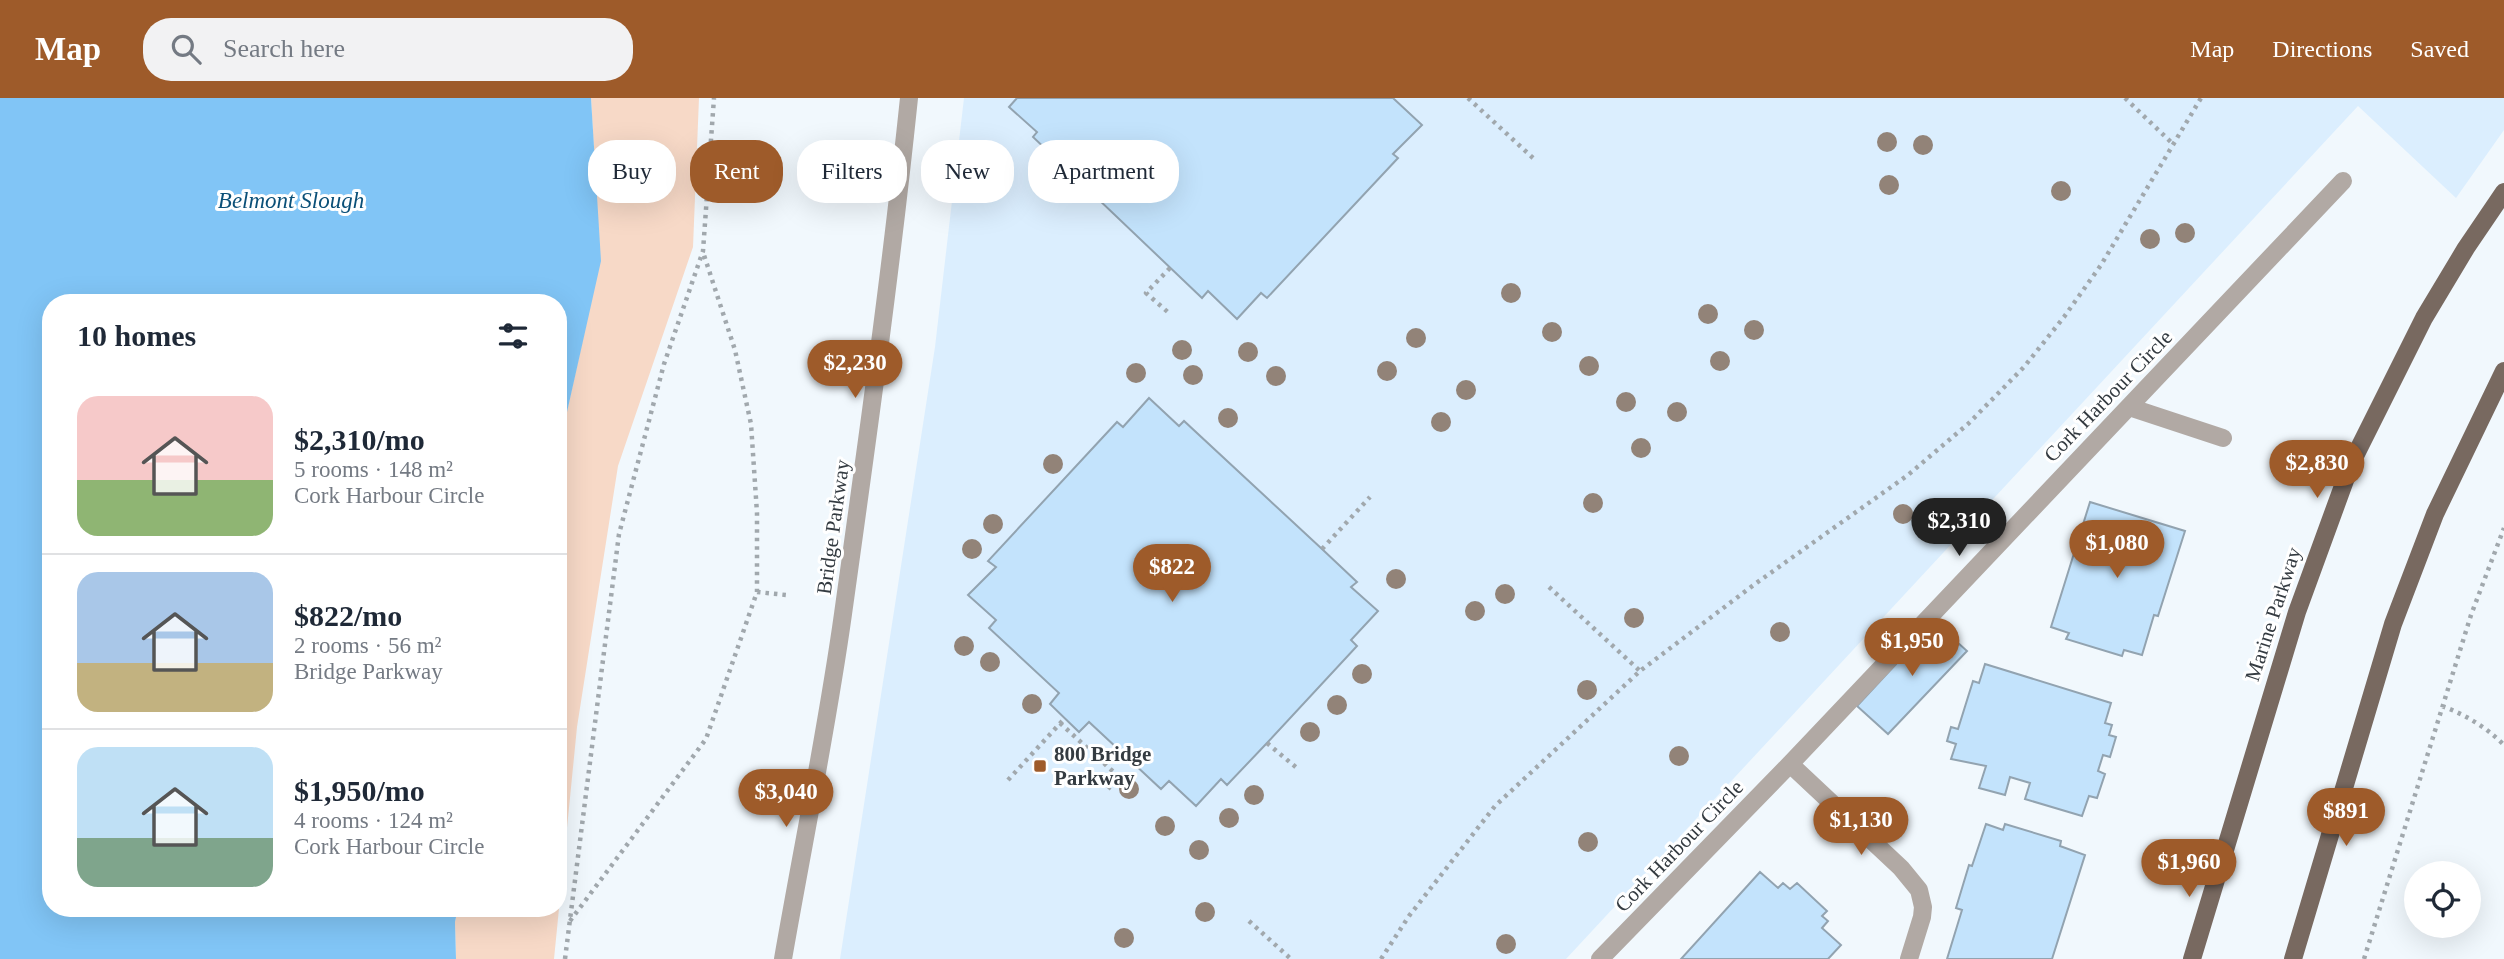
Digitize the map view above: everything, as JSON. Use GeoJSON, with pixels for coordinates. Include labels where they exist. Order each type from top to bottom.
{"type":"FeatureCollection","features":[{"type":"Feature","properties":{"kind":"main road","name":"Marine Parkway"},"geometry":{"type":"LineString","coordinates":[[2192,959],[2292,625],[2351,464],[2424,318],[2504,192]]}},
{"type":"Feature","properties":{"kind":"main road"},"geometry":{"type":"LineString","coordinates":[[2292,959],[2393,624],[2435,514],[2504,371]]}},
{"type":"Feature","properties":{"kind":"street","name":"Bridge Parkway"},"geometry":{"type":"LineString","coordinates":[[783,959],[841,627],[865,464],[909,98]]}},
{"type":"Feature","properties":{"kind":"street","name":"Cork Harbour Circle"},"geometry":{"type":"LineString","coordinates":[[1600,959],[1790,764],[2343,181]]}},
{"type":"Feature","properties":{"kind":"street"},"geometry":{"type":"LineString","coordinates":[[2129,407],[2223,438]]}},
{"type":"Feature","properties":{"kind":"street"},"geometry":{"type":"LineString","coordinates":[[1790,764],[1901,868],[1919,890],[1922,917],[1909,959]]}},
{"type":"Feature","properties":{"kind":"path"},"geometry":{"type":"LineString","coordinates":[[565,959],[619,534],[664,364],[703,251],[714,98]]}},
{"type":"Feature","properties":{"kind":"path"},"geometry":{"type":"LineString","coordinates":[[1468,98],[1533,158]]}},
{"type":"Feature","properties":{"kind":"path"},"geometry":{"type":"LineString","coordinates":[[2125,98],[2173,144]]}},
{"type":"Feature","properties":{"kind":"path"},"geometry":{"type":"LineString","coordinates":[[1381,959],[1409,916],[1495,806],[1640,671],[1755,584],[1908,475],[1968,424],[2024,367],[2101,265],[2202,98]]}},
{"type":"Feature","properties":{"kind":"path"},"geometry":{"type":"LineString","coordinates":[[570,921],[706,739],[757,592],[757,513],[751,424],[736,350],[703,251]]}},
{"type":"Feature","properties":{"kind":"path"},"geometry":{"type":"LineString","coordinates":[[1170,268],[1146,293],[1170,314]]}},
{"type":"Feature","properties":{"kind":"path"},"geometry":{"type":"LineString","coordinates":[[1322,549],[1370,497]]}},
{"type":"Feature","properties":{"kind":"path"},"geometry":{"type":"LineString","coordinates":[[2364,959],[2471,615],[2504,528]]}},
{"type":"Feature","properties":{"kind":"path"},"geometry":{"type":"LineString","coordinates":[[1549,587],[1640,671]]}},
{"type":"Feature","properties":{"kind":"path"},"geometry":{"type":"LineString","coordinates":[[757,592],[786,595]]}},
{"type":"Feature","properties":{"kind":"path"},"geometry":{"type":"LineString","coordinates":[[2442,706],[2489,730],[2504,745]]}},
{"type":"Feature","properties":{"kind":"path"},"geometry":{"type":"LineString","coordinates":[[1008,780],[1065,718]]}},
{"type":"Feature","properties":{"kind":"path"},"geometry":{"type":"LineString","coordinates":[[1060,723],[1119,777],[1108,789]]}},
{"type":"Feature","properties":{"kind":"path"},"geometry":{"type":"LineString","coordinates":[[1267,744],[1298,769]]}},
{"type":"Feature","properties":{"kind":"path"},"geometry":{"type":"LineString","coordinates":[[1249,921],[1291,959]]}},
{"type":"Feature","properties":{"kind":"shaded area"},"geometry":{"type":"Polygon","coordinates":[[[591,98],[699,98],[697,140],[690,140],[690,203],[695,203],[693,247],[618,466],[577,727],[567,828],[567,411],[600,261],[597,203],[676,203],[676,140],[593,140],[591,98]]]}},
{"type":"Feature","properties":{"kind":"shaded area"},"geometry":{"type":"Polygon","coordinates":[[[964,98],[2504,98],[2504,130],[2456,198],[2358,106],[1566,959],[840,959],[935,347],[952,203],[1014,203],[1014,140],[959,140],[964,98]]]}},
{"type":"Feature","properties":{"kind":"shaded area"},"geometry":{"type":"Polygon","coordinates":[[[456,917],[558,917],[554,959],[456,959],[456,917]]]}},
{"type":"Feature","properties":{"kind":"water","name":"Belmont Slough"},"geometry":{"type":"Polygon","coordinates":[[[0,98],[591,98],[594,140],[588,140],[588,203],[597,203],[601,261],[567,412],[567,294],[42,294],[42,917],[456,917],[456,959],[0,959],[0,98]]]}},
{"type":"Feature","properties":{"kind":"building"},"geometry":{"type":"Polygon","coordinates":[[[1017,98],[1393,98],[1422,125],[1393,154],[1398,158],[1267,298],[1261,293],[1237,319],[1208,291],[1202,298],[1102,203],[1179,203],[1179,140],[1036,140],[1033,137],[1037,132],[1009,107],[1017,98]]]}},
{"type":"Feature","properties":{"kind":"building"},"geometry":{"type":"Polygon","coordinates":[[[1149,398],[1179,426],[1184,421],[1322,549],[1357,582],[1351,587],[1378,611],[1351,640],[1357,646],[1267,743],[1227,785],[1221,779],[1196,806],[1169,781],[1161,789],[1089,722],[1079,732],[1050,704],[1059,693],[989,628],[996,620],[968,595],[996,567],[988,561],[1117,422],[1123,427],[1149,398]]]}},
{"type":"Feature","properties":{"kind":"building"},"geometry":{"type":"Polygon","coordinates":[[[2090,502],[2185,531],[2158,616],[2154,615],[2142,655],[2124,650],[2122,656],[2066,639],[2069,633],[2051,627],[2090,502]]]}},
{"type":"Feature","properties":{"kind":"building"},"geometry":{"type":"Polygon","coordinates":[[[1935,622],[1967,651],[1888,734],[1857,706],[1935,622]]]}},
{"type":"Feature","properties":{"kind":"building"},"geometry":{"type":"Polygon","coordinates":[[[1985,664],[2111,703],[2105,723],[2112,725],[2109,735],[2116,737],[2110,757],[2103,755],[2098,771],[2105,774],[2097,798],[2089,796],[2082,816],[2025,799],[2030,783],[2010,777],[2005,795],[1979,788],[1986,766],[1951,759],[1956,744],[1947,741],[1951,727],[1958,729],[1973,681],[1979,683],[1985,664]]]}},
{"type":"Feature","properties":{"kind":"building"},"geometry":{"type":"Polygon","coordinates":[[[1986,824],[2003,830],[2005,824],[2061,841],[2060,846],[2085,855],[2052,959],[1947,959],[1962,910],[1956,908],[1969,865],[1972,866],[1986,824]]]}},
{"type":"Feature","properties":{"kind":"building"},"geometry":{"type":"Polygon","coordinates":[[[1760,872],[1778,888],[1783,883],[1790,889],[1797,883],[1827,911],[1822,916],[1828,921],[1822,928],[1841,945],[1828,959],[1681,959],[1760,872]]]}},
{"type":"Feature","properties":{"kind":"place","name":"800 Bridge Parkway"},"geometry":{"type":"Point","coordinates":[1040,766]}}]}
